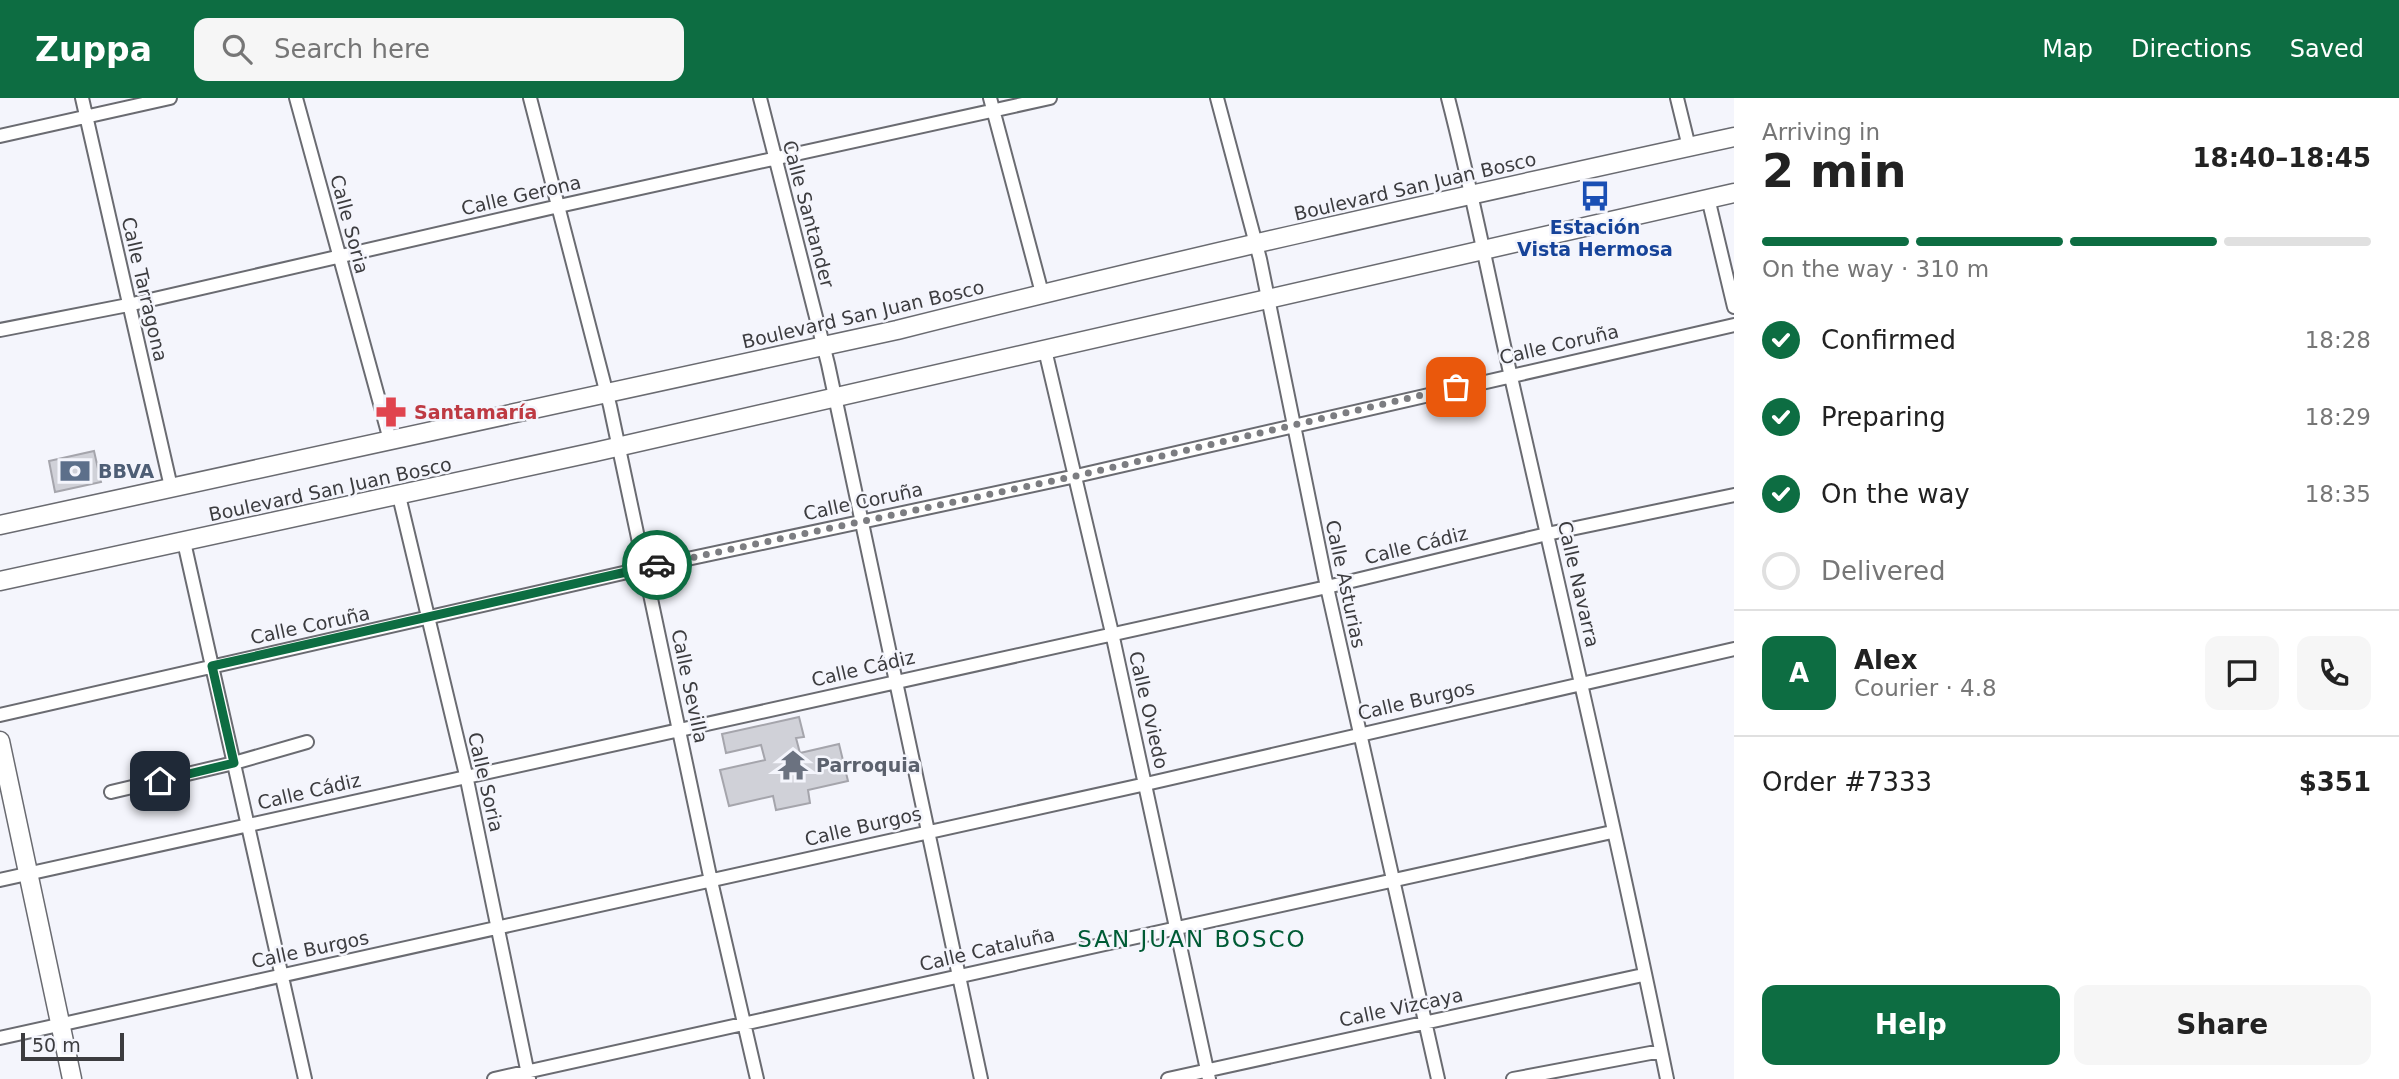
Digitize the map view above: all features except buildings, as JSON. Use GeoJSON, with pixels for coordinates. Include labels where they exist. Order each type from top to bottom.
{"type":"FeatureCollection","features":[{"type":"Feature","properties":{"kind":"street","name":"Calle Tarragona"},"geometry":{"type":"LineString","coordinates":[[82,98],[171,488]]}},
{"type":"Feature","properties":{"kind":"street"},"geometry":{"type":"LineString","coordinates":[[0,136],[170,98]]}},
{"type":"Feature","properties":{"kind":"street","name":"Calle Soria"},"geometry":{"type":"LineString","coordinates":[[296,98],[390,440]]}},
{"type":"Feature","properties":{"kind":"street","name":"Calle Sevilla"},"geometry":{"type":"LineString","coordinates":[[530,98],[606,393],[711,881],[757,1079]]}},
{"type":"Feature","properties":{"kind":"street","name":"Calle Santander"},"geometry":{"type":"LineString","coordinates":[[760,98],[823,345],[981,1079]]}},
{"type":"Feature","properties":{"kind":"street"},"geometry":{"type":"LineString","coordinates":[[990,98],[1042,293]]}},
{"type":"Feature","properties":{"kind":"street","name":"Calle Gerona"},"geometry":{"type":"LineString","coordinates":[[0,330],[128,305],[559,206],[1050,98]]}},
{"type":"Feature","properties":{"kind":"street","name":"Calle Asturias"},"geometry":{"type":"LineString","coordinates":[[1217,98],[1257,244],[1327,587],[1438,1079]]}},
{"type":"Feature","properties":{"kind":"street","name":"Calle Navarra"},"geometry":{"type":"LineString","coordinates":[[1448,98],[1472,192],[1510,374],[1582,682],[1667,1079]]}},
{"type":"Feature","properties":{"kind":"street"},"geometry":{"type":"LineString","coordinates":[[1676,98],[1689,146]]}},
{"type":"Feature","properties":{"kind":"street","name":"Boulevard San Juan Bosco"},"geometry":{"type":"LineString","coordinates":[[0,526],[897,330],[1042,293],[1472,192],[1734,137]]}},
{"type":"Feature","properties":{"kind":"street","name":"Boulevard San Juan Bosco"},"geometry":{"type":"LineString","coordinates":[[0,581],[618,447],[1734,193]]}},
{"type":"Feature","properties":{"kind":"street"},"geometry":{"type":"LineString","coordinates":[[1708,198],[1734,307]]}},
{"type":"Feature","properties":{"kind":"street","name":"Calle Coruña"},"geometry":{"type":"LineString","coordinates":[[0,715],[645,568],[1076,476],[1510,374],[1734,325]]}},
{"type":"Feature","properties":{"kind":"street","name":"Calle Oviedo"},"geometry":{"type":"LineString","coordinates":[[1045,350],[1146,784],[1208,1074]]}},
{"type":"Feature","properties":{"kind":"street","name":"Calle Cádiz"},"geometry":{"type":"LineString","coordinates":[[0,880],[1327,587],[1547,534],[1734,495]]}},
{"type":"Feature","properties":{"kind":"street","name":"Calle Soria"},"geometry":{"type":"LineString","coordinates":[[399,496],[466,775],[528,1075]]}},
{"type":"Feature","properties":{"kind":"street"},"geometry":{"type":"LineString","coordinates":[[184,542],[305,1079]]}},
{"type":"Feature","properties":{"kind":"street","name":"Calle Burgos"},"geometry":{"type":"LineString","coordinates":[[0,1038],[1146,784],[1734,649]]}},
{"type":"Feature","properties":{"kind":"street"},"geometry":{"type":"LineString","coordinates":[[0,741],[72,1079]]}},
{"type":"Feature","properties":{"kind":"street"},"geometry":{"type":"LineString","coordinates":[[110,793],[307,742]]}},
{"type":"Feature","properties":{"kind":"street","name":"Calle Cataluña"},"geometry":{"type":"LineString","coordinates":[[494,1079],[528,1075],[958,975],[1612,832]]}},
{"type":"Feature","properties":{"kind":"street","name":"Calle Vizcaya"},"geometry":{"type":"LineString","coordinates":[[1168,1079],[1208,1074],[1425,1022],[1643,975]]}},
{"type":"Feature","properties":{"kind":"street"},"geometry":{"type":"LineString","coordinates":[[1513,1079],[1661,1051]]}},
{"type":"Feature","properties":{"kind":"way so far"},"geometry":{"type":"LineString","coordinates":[[657,565],[1076,476],[1456,387]]}},
{"type":"Feature","properties":{"kind":"place","name":"Estación Vista Hermosa"},"geometry":{"type":"Point","coordinates":[1595,196]}},
{"type":"Feature","properties":{"kind":"place","name":"Santamaría"},"geometry":{"type":"Point","coordinates":[391,412]}},
{"type":"Feature","properties":{"kind":"place","name":"BBVA"},"geometry":{"type":"Point","coordinates":[75,471]}},
{"type":"Feature","properties":{"kind":"place","name":"Parroquia"},"geometry":{"type":"Point","coordinates":[793,765]}},
{"type":"Feature","properties":{"kind":"district","name":"SAN JUAN BOSCO"},"geometry":{"type":"Point","coordinates":[1192,939]}},
{"type":"Feature","properties":{"kind":"route"},"geometry":{"type":"LineString","coordinates":[[160,781],[234,763],[212,666],[657,565]]}}]}
